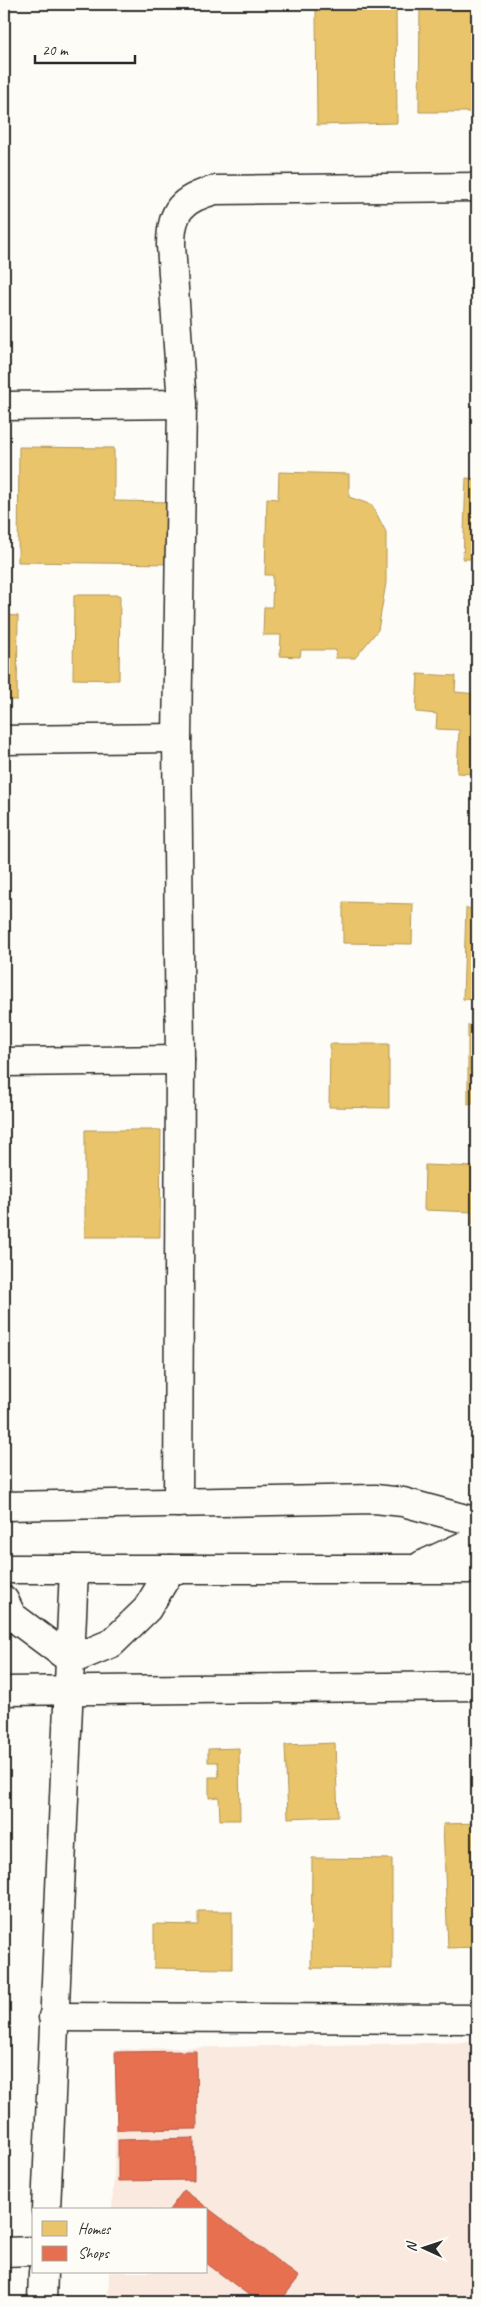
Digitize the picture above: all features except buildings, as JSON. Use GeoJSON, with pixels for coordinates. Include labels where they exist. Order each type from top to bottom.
{"type":"FeatureCollection","features":[{"type":"Feature","properties":{"kind":"street"},"geometry":{"type":"LineString","coordinates":[[178,1502],[180,1060],[176,738],[182,404],[171,245],[174,219],[182,204],[198,195],[215,190],[477,187]]}},
{"type":"Feature","properties":{"kind":"street"},"geometry":{"type":"LineString","coordinates":[[4,406],[182,404]]}},
{"type":"Feature","properties":{"kind":"street"},"geometry":{"type":"LineString","coordinates":[[4,740],[176,738]]}},
{"type":"Feature","properties":{"kind":"street"},"geometry":{"type":"LineString","coordinates":[[4,1062],[180,1060]]}},
{"type":"Feature","properties":{"kind":"street"},"geometry":{"type":"LineString","coordinates":[[4,1506],[375,1499],[403,1502],[477,1522]]}},
{"type":"Feature","properties":{"kind":"street"},"geometry":{"type":"LineString","coordinates":[[411,1570],[477,1540]]}},
{"type":"Feature","properties":{"kind":"street"},"geometry":{"type":"LineString","coordinates":[[46,2208],[74,1569]]}},
{"type":"Feature","properties":{"kind":"street"},"geometry":{"type":"LineString","coordinates":[[71,1660],[112,1643],[147,1610],[171,1569]]}},
{"type":"Feature","properties":{"kind":"street"},"geometry":{"type":"LineString","coordinates":[[4,1570],[477,1569]]}},
{"type":"Feature","properties":{"kind":"street"},"geometry":{"type":"LineString","coordinates":[[4,1600],[12,1616],[71,1660]]}},
{"type":"Feature","properties":{"kind":"street"},"geometry":{"type":"LineString","coordinates":[[4,1691],[70,1692],[477,1686]]}},
{"type":"Feature","properties":{"kind":"street"},"geometry":{"type":"LineString","coordinates":[[53,2017],[477,2019]]}},
{"type":"Feature","properties":{"kind":"street"},"geometry":{"type":"LineString","coordinates":[[4,2252],[32,2252]]}},
{"type":"Feature","properties":{"kind":"street"},"geometry":{"type":"LineString","coordinates":[[42,2302],[44,2274]]}},
{"type":"Feature","properties":{"kind":"shaded area"},"geometry":{"type":"Polygon","coordinates":[[[477,2042],[477,2302],[108,2302],[109,2274],[208,2274],[208,2208],[112,2208],[120,2049],[477,2042]]]}}]}
